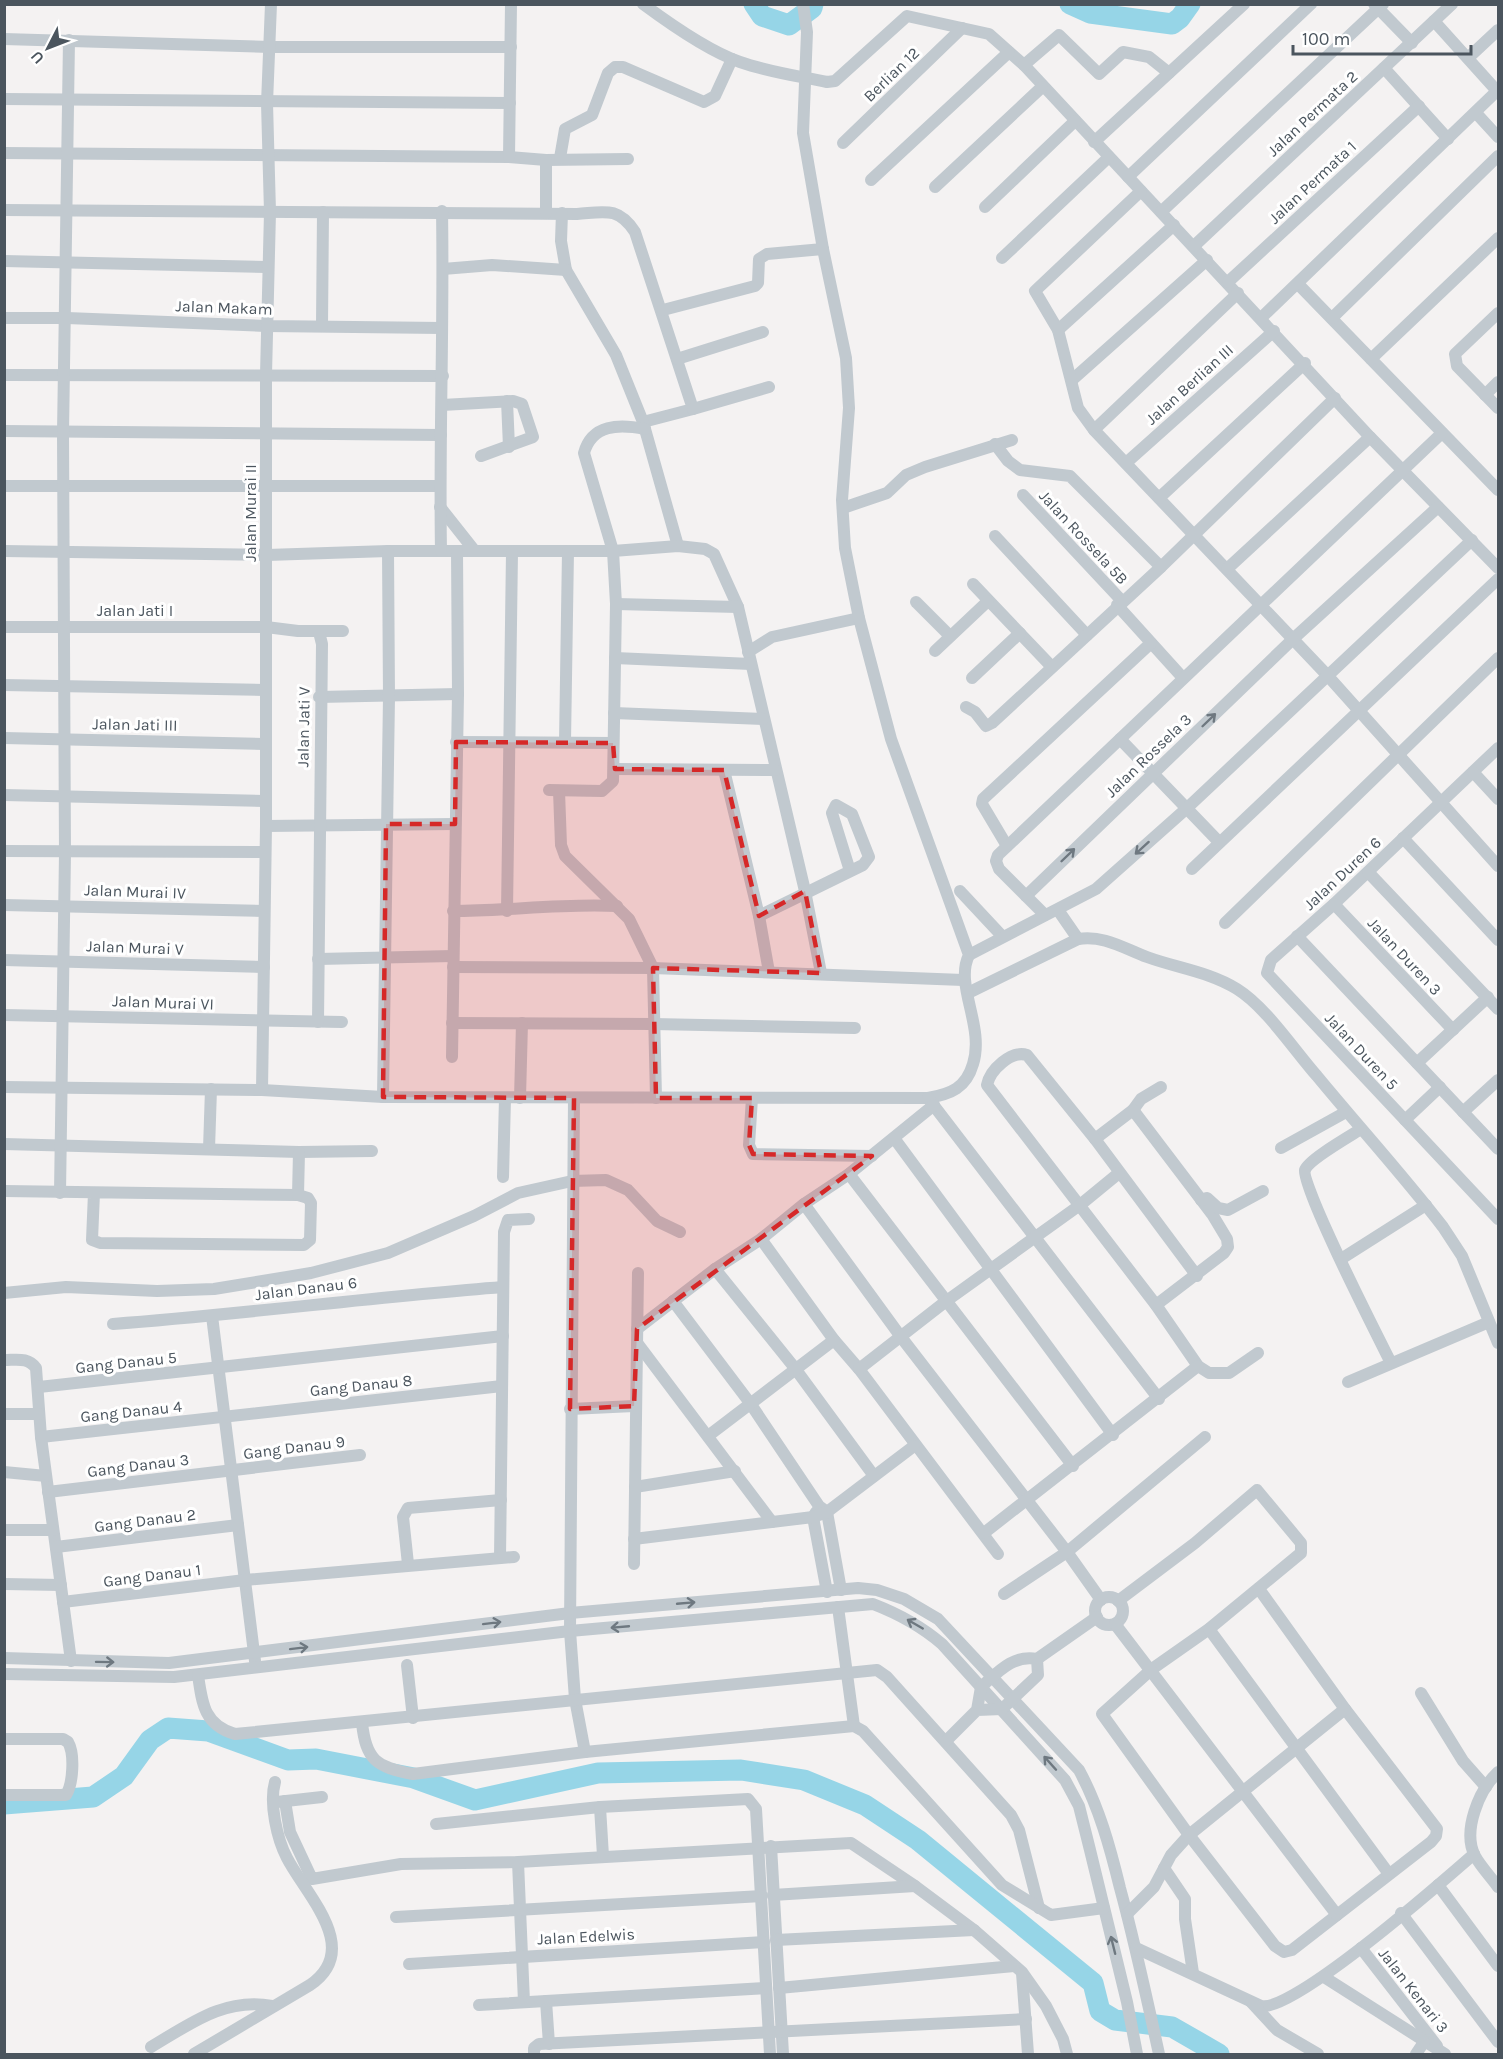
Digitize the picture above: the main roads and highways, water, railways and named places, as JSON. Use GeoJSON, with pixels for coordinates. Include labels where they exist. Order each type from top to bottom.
{"type":"FeatureCollection","features":[{"type":"Feature","properties":{"kind":"waterway"},"geometry":{"type":"LineString","coordinates":[[754,4],[762,16],[789,25],[812,8],[813,4]]}},
{"type":"Feature","properties":{"kind":"waterway"},"geometry":{"type":"LineString","coordinates":[[1070,4],[1090,13],[1172,24],[1180,18],[1190,4]]}},
{"type":"Feature","properties":{"kind":"waterway"},"geometry":{"type":"LineString","coordinates":[[4,1804],[93,1797],[124,1776],[150,1740],[168,1728],[208,1731],[288,1760],[316,1759],[414,1778],[475,1800],[598,1773],[741,1770],[804,1780],[865,1805],[918,1840],[1093,1983],[1100,2011],[1115,2020],[1172,2027],[1219,2054]]}}]}
